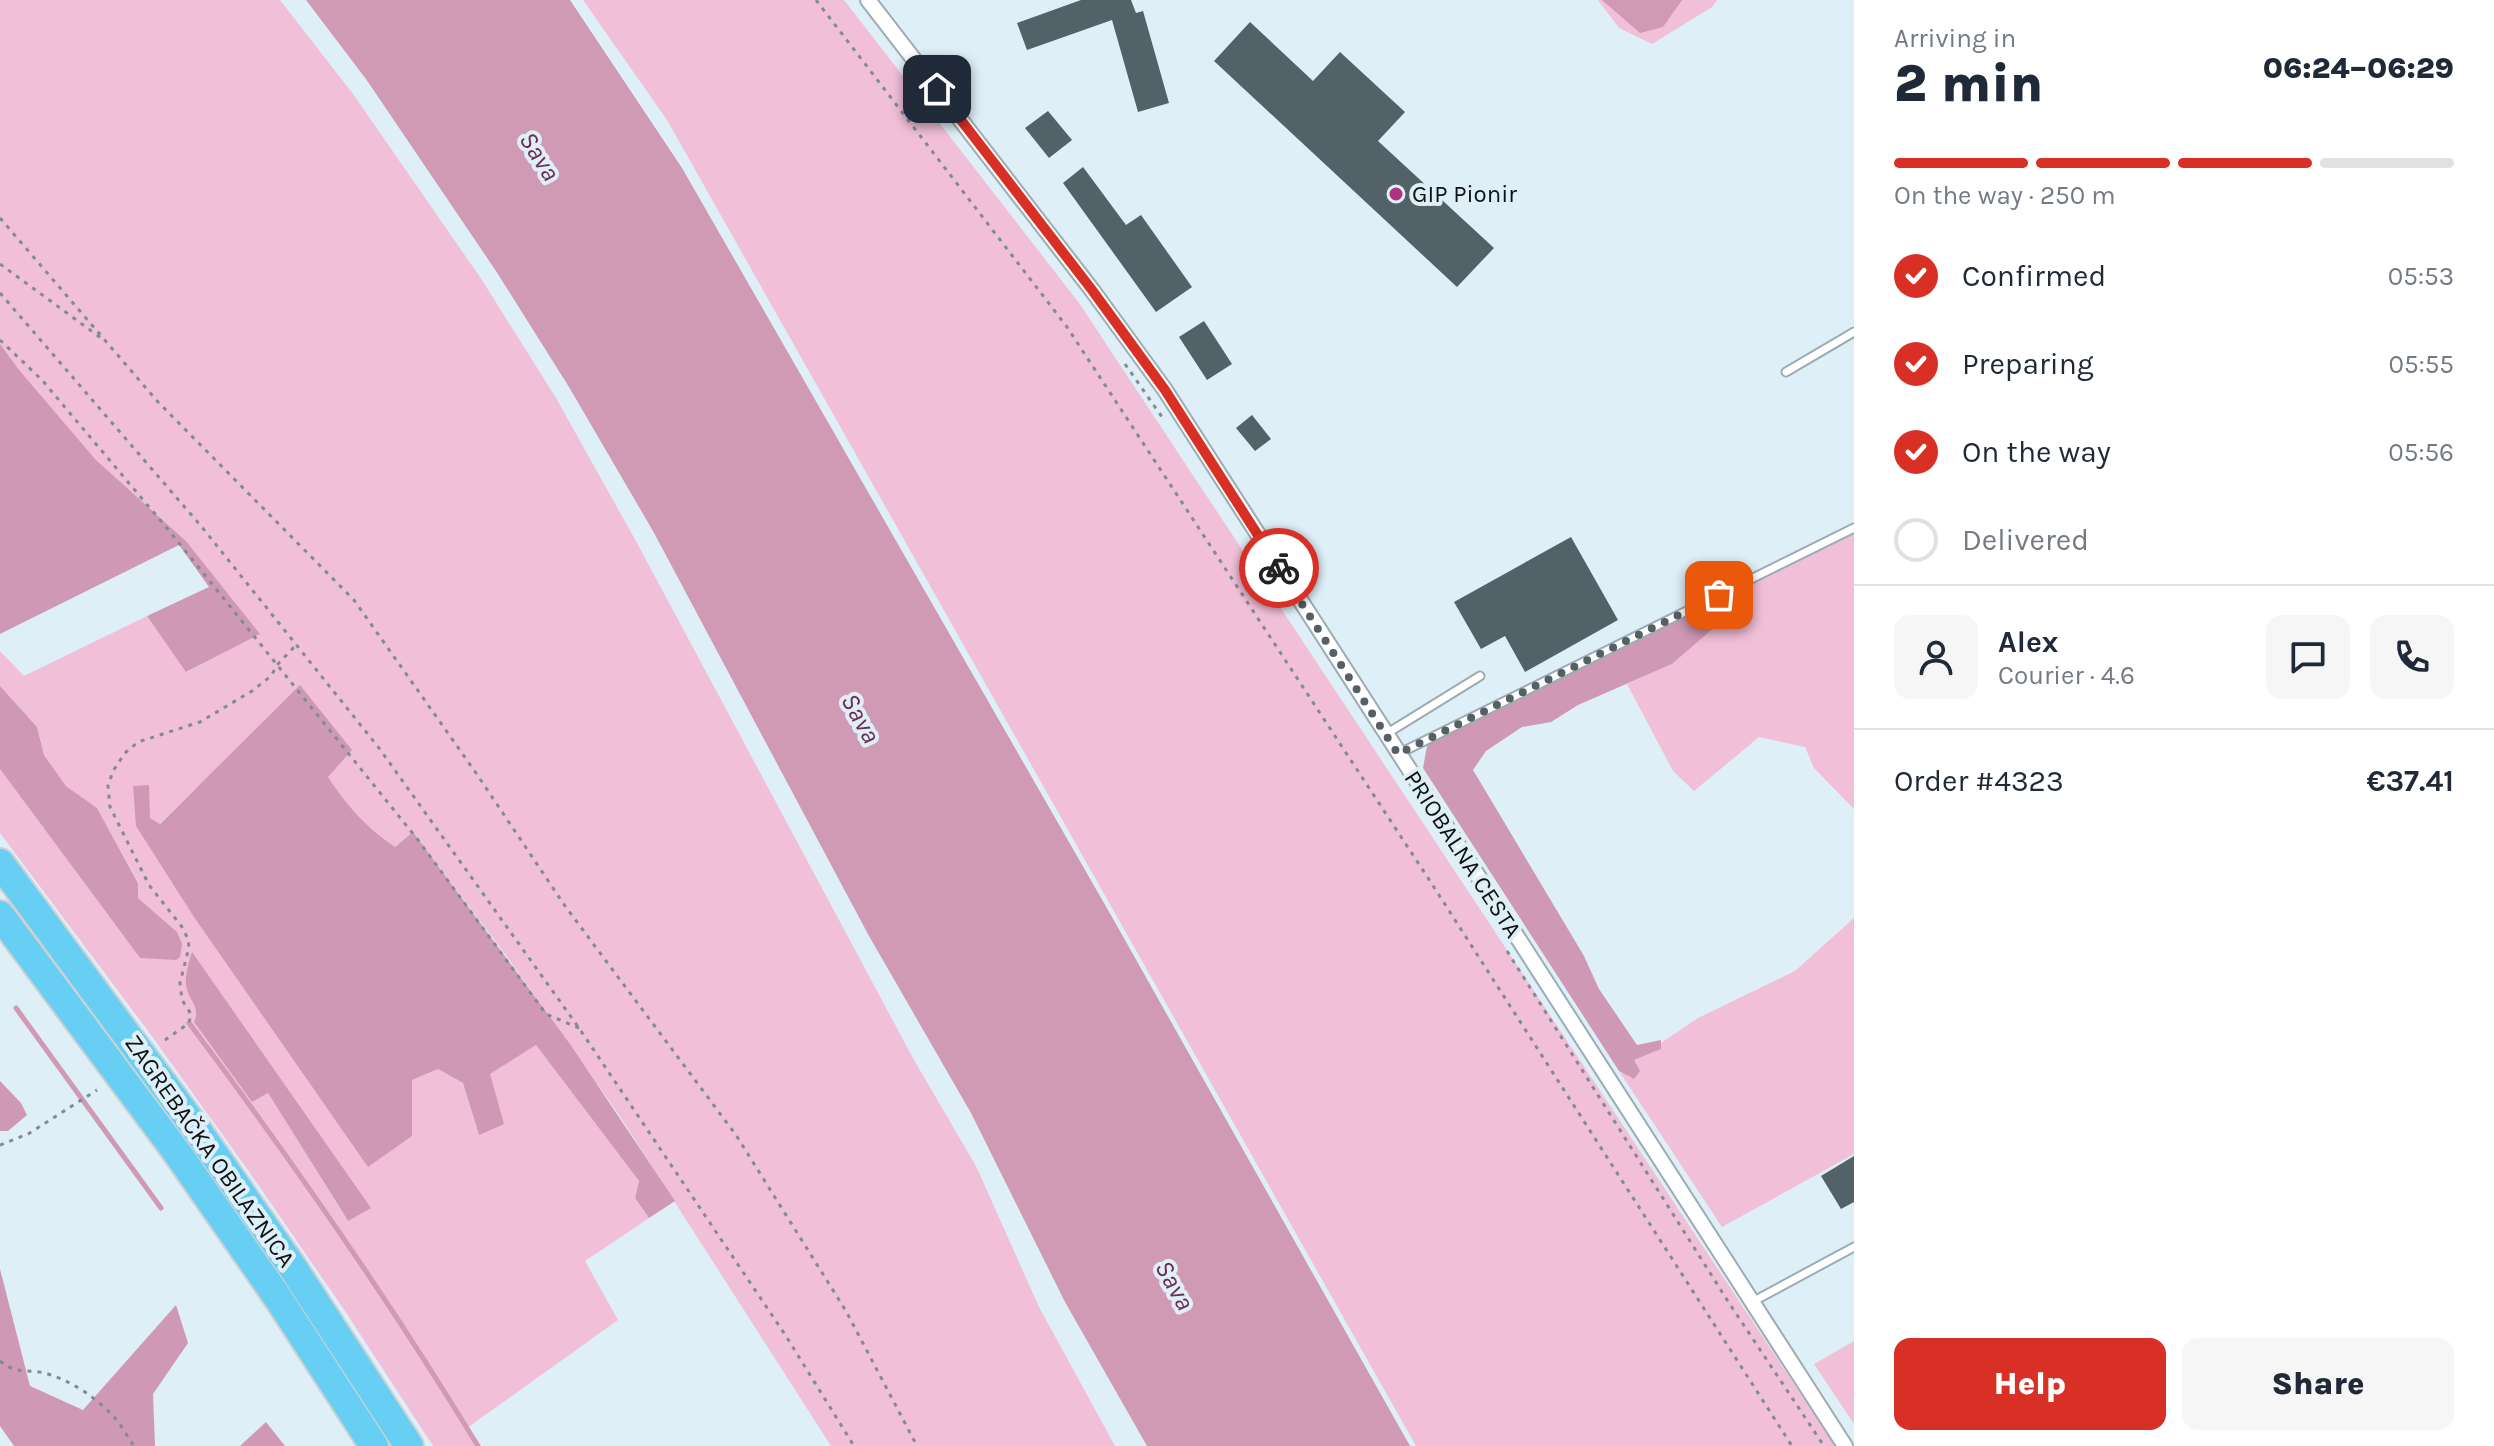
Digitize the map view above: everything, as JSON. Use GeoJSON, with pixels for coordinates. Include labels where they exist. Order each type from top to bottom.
{"type":"FeatureCollection","features":[{"type":"Feature","properties":{"kind":"highway","name":"ZAGREBAČKA OBILAZNICA"},"geometry":{"type":"LineString","coordinates":[[0,863],[206,1142],[409,1446]]}},
{"type":"Feature","properties":{"kind":"highway","name":"ZAGREBAČKA OBILAZNICA"},"geometry":{"type":"LineString","coordinates":[[0,915],[178,1154],[278,1298],[374,1446]]}},
{"type":"Feature","properties":{"kind":"street","name":"PRIOBALNA CESTA"},"geometry":{"type":"LineString","coordinates":[[868,0],[1092,290],[1165,390],[1845,1446]]}},
{"type":"Feature","properties":{"kind":"lane"},"geometry":{"type":"LineString","coordinates":[[1786,372],[1854,332]]}},
{"type":"Feature","properties":{"kind":"lane"},"geometry":{"type":"LineString","coordinates":[[1398,754],[1854,528]]}},
{"type":"Feature","properties":{"kind":"lane"},"geometry":{"type":"LineString","coordinates":[[1386,734],[1480,676]]}},
{"type":"Feature","properties":{"kind":"lane"},"geometry":{"type":"LineString","coordinates":[[1752,1302],[1854,1247]]}},
{"type":"Feature","properties":{"kind":"path"},"geometry":{"type":"LineString","coordinates":[[816,0],[1067,327],[1430,881],[1792,1446]]}},
{"type":"Feature","properties":{"kind":"path"},"geometry":{"type":"LineString","coordinates":[[0,218],[158,402],[354,600],[565,906],[736,1135],[846,1311],[917,1446]]}},
{"type":"Feature","properties":{"kind":"path"},"geometry":{"type":"LineString","coordinates":[[0,264],[108,343]]}},
{"type":"Feature","properties":{"kind":"path"},"geometry":{"type":"LineString","coordinates":[[0,293],[173,492],[379,748],[579,1028],[786,1336],[854,1446]]}},
{"type":"Feature","properties":{"kind":"path"},"geometry":{"type":"LineString","coordinates":[[0,340],[42,380],[171,533],[418,840],[546,1014],[579,1028]]}},
{"type":"Feature","properties":{"kind":"path"},"geometry":{"type":"LineString","coordinates":[[1121,357],[1162,417]]}},
{"type":"Feature","properties":{"kind":"path"},"geometry":{"type":"LineString","coordinates":[[165,1040],[189,1023],[191,1014],[182,1000],[180,983],[189,947],[188,939],[149,885],[110,807],[108,786],[113,771],[125,753],[138,742],[200,722],[252,691],[271,676],[296,645]]}},
{"type":"Feature","properties":{"kind":"path"},"geometry":{"type":"LineString","coordinates":[[1503,946],[1720,1290],[1824,1446]]}},
{"type":"Feature","properties":{"kind":"path"},"geometry":{"type":"LineString","coordinates":[[0,1145],[28,1134],[97,1090]]}},
{"type":"Feature","properties":{"kind":"path"},"geometry":{"type":"LineString","coordinates":[[0,1361],[9,1368],[27,1373],[44,1372],[71,1383],[112,1415],[134,1446]]}},
{"type":"Feature","properties":{"kind":"shaded area"},"geometry":{"type":"Polygon","coordinates":[[[0,0],[280,0],[353,94],[482,280],[556,398],[914,1060],[976,1166],[1039,1307],[1115,1446],[831,1446],[619,1115],[508,958],[413,832],[395,847],[358,815],[328,777],[197,787],[159,824],[150,818],[136,826],[412,1080],[438,1069],[463,1083],[479,1135],[490,1074],[536,1045],[639,1181],[635,1198],[649,1218],[585,1261],[618,1320],[467,1428],[477,1446],[433,1446],[250,1173],[0,833],[0,769],[140,958],[177,932],[138,898],[138,882],[97,808],[66,786],[44,755],[37,727],[0,686],[0,651],[24,676],[147,616],[187,672],[259,633],[186,541],[96,460],[0,344],[0,0]],[[197,1007],[194,1022],[252,1102],[268,1093],[347,1220],[370,1208],[197,1007]]]}},
{"type":"Feature","properties":{"kind":"shaded area"},"geometry":{"type":"Polygon","coordinates":[[[583,0],[844,0],[1079,303],[1835,1446],[1416,1446],[667,120],[583,0]]]}},
{"type":"Feature","properties":{"kind":"shaded area"},"geometry":{"type":"Polygon","coordinates":[[[1598,0],[1717,0],[1712,7],[1652,44],[1619,28],[1598,0]]]}},
{"type":"Feature","properties":{"kind":"shaded area"},"geometry":{"type":"Polygon","coordinates":[[[0,344],[96,460],[186,541],[260,634],[186,672],[147,616],[209,587],[179,545],[0,634],[0,344]]]}},
{"type":"Feature","properties":{"kind":"shaded area"},"geometry":{"type":"Polygon","coordinates":[[[1854,533],[1854,809],[1814,768],[1805,747],[1759,737],[1694,791],[1673,771],[1627,684],[1672,664],[1736,609],[1738,589],[1854,533]]]}},
{"type":"Feature","properties":{"kind":"shaded area"},"geometry":{"type":"Polygon","coordinates":[[[1738,589],[1736,609],[1672,664],[1578,705],[1551,722],[1522,727],[1486,751],[1473,770],[1584,956],[1599,989],[1637,1045],[1661,1040],[1661,1049],[1634,1060],[1640,1071],[1634,1079],[1619,1071],[1423,768],[1427,746],[1435,735],[1738,589]]]}},
{"type":"Feature","properties":{"kind":"shaded area"},"geometry":{"type":"Polygon","coordinates":[[[300,685],[352,750],[328,777],[335,788],[366,824],[395,847],[413,832],[570,1044],[675,1201],[649,1218],[635,1198],[639,1181],[536,1045],[490,1074],[504,1124],[479,1135],[463,1083],[438,1069],[412,1080],[412,1136],[368,1167],[194,917],[136,826],[133,786],[149,785],[150,818],[160,824],[300,685]]]}},
{"type":"Feature","properties":{"kind":"shaded area"},"geometry":{"type":"Polygon","coordinates":[[[0,686],[37,727],[44,755],[66,786],[97,808],[138,883],[138,898],[177,932],[182,944],[180,957],[176,960],[140,958],[0,769],[0,686]]]}},
{"type":"Feature","properties":{"kind":"shaded area"},"geometry":{"type":"Polygon","coordinates":[[[1854,918],[1854,1154],[1722,1227],[1619,1071],[1634,1079],[1634,1060],[1661,1049],[1661,1043],[1698,1018],[1795,971],[1854,918]]]}},
{"type":"Feature","properties":{"kind":"shaded area"},"geometry":{"type":"Polygon","coordinates":[[[192,952],[371,1208],[348,1221],[268,1093],[252,1102],[194,1022],[196,1012],[186,981],[192,952]]]}},
{"type":"Feature","properties":{"kind":"shaded area"},"geometry":{"type":"Polygon","coordinates":[[[0,1081],[21,1103],[27,1115],[8,1131],[0,1131],[0,1081]]]}},
{"type":"Feature","properties":{"kind":"shaded area"},"geometry":{"type":"Polygon","coordinates":[[[0,1269],[30,1386],[83,1410],[176,1305],[188,1343],[153,1394],[155,1446],[14,1446],[0,1426],[0,1269]]]}},
{"type":"Feature","properties":{"kind":"shaded area"},"geometry":{"type":"Polygon","coordinates":[[[1854,1341],[1854,1424],[1814,1364],[1854,1341]]]}},
{"type":"Feature","properties":{"kind":"shaded area"},"geometry":{"type":"Polygon","coordinates":[[[266,1422],[285,1446],[240,1446],[266,1422]]]}},
{"type":"Feature","properties":{"kind":"water","name":"Sava"},"geometry":{"type":"Polygon","coordinates":[[[306,0],[570,0],[682,168],[1112,917],[1410,1446],[1147,1446],[1065,1302],[971,1113],[869,936],[653,531],[569,387],[496,271],[366,79],[306,0]]]}},
{"type":"Feature","properties":{"kind":"water"},"geometry":{"type":"Polygon","coordinates":[[[1602,0],[1682,0],[1663,27],[1640,33],[1602,0]]]}},
{"type":"Feature","properties":{"kind":"building"},"geometry":{"type":"Polygon","coordinates":[[[1081,0],[1131,0],[1136,13],[1143,11],[1169,103],[1138,112],[1112,20],[1027,50],[1017,23],[1081,0]]]}},
{"type":"Feature","properties":{"kind":"building","name":"GIP Pionir"},"geometry":{"type":"Polygon","coordinates":[[[1250,22],[1313,81],[1340,52],[1405,112],[1378,141],[1494,248],[1457,287],[1214,61],[1250,22]]]}},
{"type":"Feature","properties":{"kind":"building"},"geometry":{"type":"Polygon","coordinates":[[[1048,111],[1072,140],[1049,158],[1025,128],[1048,111]]]}},
{"type":"Feature","properties":{"kind":"building"},"geometry":{"type":"Polygon","coordinates":[[[1083,167],[1126,225],[1141,215],[1192,287],[1156,312],[1063,183],[1083,167]]]}},
{"type":"Feature","properties":{"kind":"building"},"geometry":{"type":"Polygon","coordinates":[[[1204,321],[1232,364],[1207,380],[1179,337],[1204,321]]]}},
{"type":"Feature","properties":{"kind":"building"},"geometry":{"type":"Polygon","coordinates":[[[1252,415],[1271,439],[1255,451],[1236,428],[1252,415]]]}},
{"type":"Feature","properties":{"kind":"building"},"geometry":{"type":"Polygon","coordinates":[[[1571,537],[1618,620],[1525,672],[1505,636],[1481,649],[1454,602],[1571,537]]]}},
{"type":"Feature","properties":{"kind":"building"},"geometry":{"type":"Polygon","coordinates":[[[1854,1156],[1854,1202],[1841,1209],[1821,1176],[1854,1156]]]}},
{"type":"Feature","properties":{"kind":"waterway"},"geometry":{"type":"LineString","coordinates":[[16,1008],[161,1208]]}},
{"type":"Feature","properties":{"kind":"waterway"},"geometry":{"type":"LineString","coordinates":[[189,1023],[338,1231],[410,1337],[478,1446]]}},
{"type":"Feature","properties":{"kind":"way so far"},"geometry":{"type":"LineString","coordinates":[[1279,568],[1398,754],[1719,595]]}},
{"type":"Feature","properties":{"kind":"place","name":"GIP Pionir"},"geometry":{"type":"Point","coordinates":[1396,194]}},
{"type":"Feature","properties":{"kind":"route"},"geometry":{"type":"LineString","coordinates":[[937,89],[1165,390],[1279,568]]}}]}
